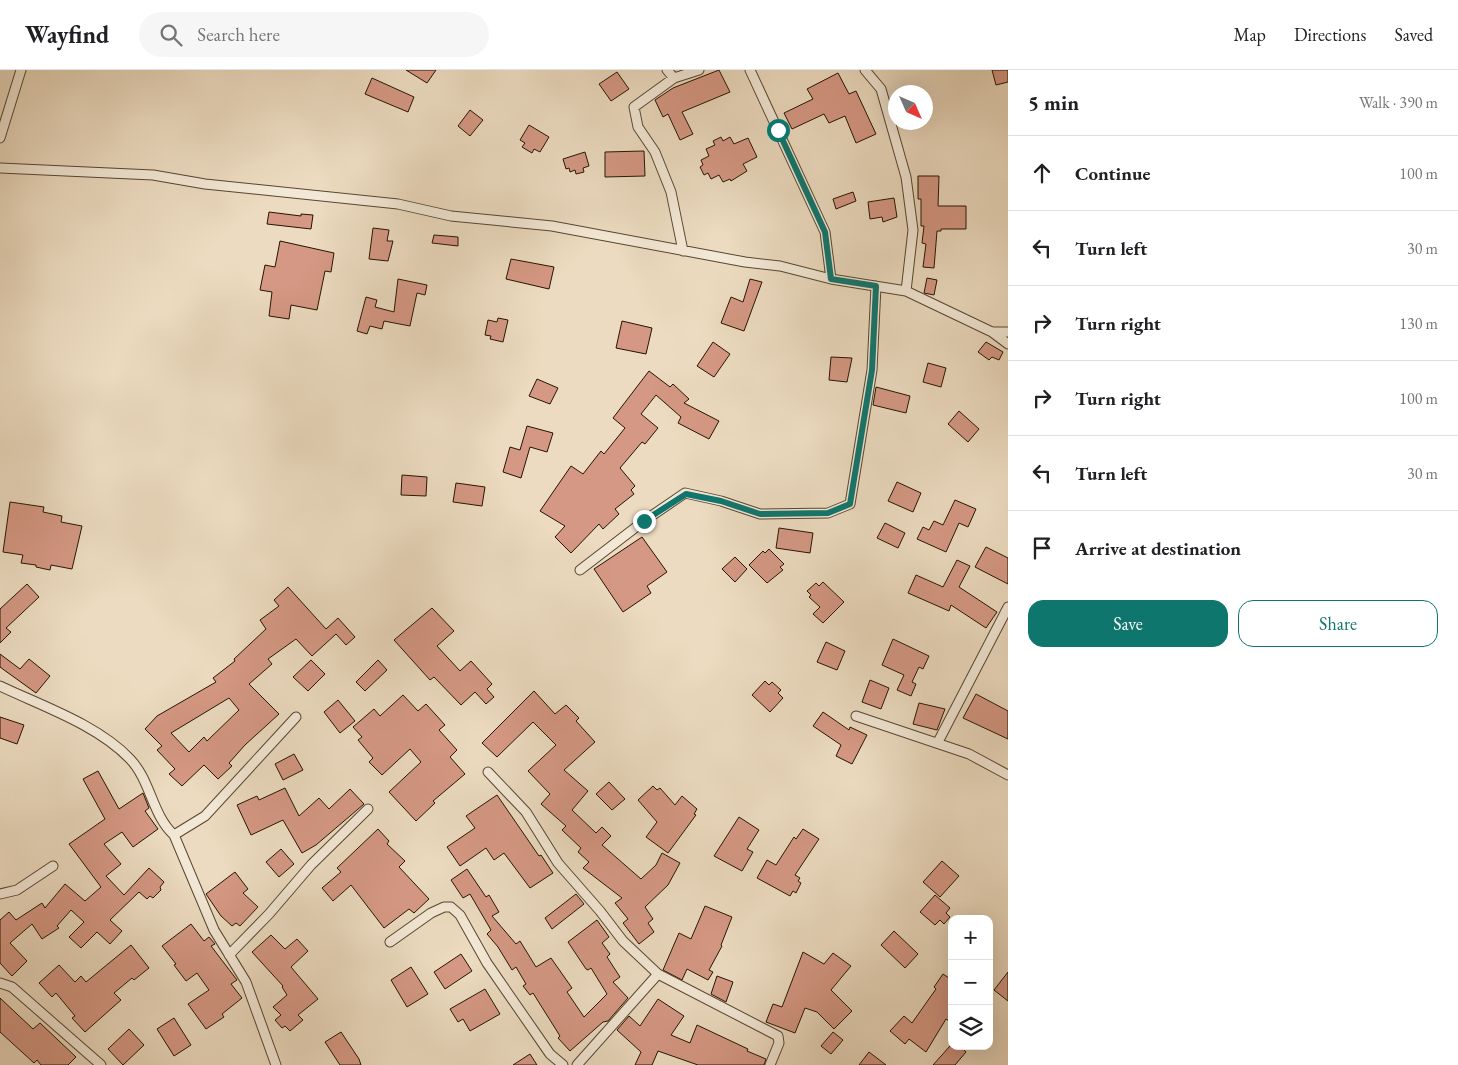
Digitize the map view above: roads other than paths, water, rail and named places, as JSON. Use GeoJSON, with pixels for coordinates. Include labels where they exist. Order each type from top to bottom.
{"type":"FeatureCollection","features":[{"type":"Feature","properties":{"kind":"street"},"geometry":{"type":"LineString","coordinates":[[0,138],[21,70]]}},
{"type":"Feature","properties":{"kind":"street"},"geometry":{"type":"LineString","coordinates":[[668,70],[674,78]]}},
{"type":"Feature","properties":{"kind":"street"},"geometry":{"type":"LineString","coordinates":[[684,251],[671,192],[655,152],[638,127],[634,108],[674,78],[699,70]]}},
{"type":"Feature","properties":{"kind":"street"},"geometry":{"type":"LineString","coordinates":[[750,70],[825,232],[831,279]]}},
{"type":"Feature","properties":{"kind":"street"},"geometry":{"type":"LineString","coordinates":[[865,70],[881,89],[906,177],[912,230],[906,291]]}},
{"type":"Feature","properties":{"kind":"street"},"geometry":{"type":"LineString","coordinates":[[0,168],[153,175],[199,183],[389,203],[418,207],[451,216],[552,226],[684,251],[780,266],[831,279],[906,291],[992,332],[1008,344]]}},
{"type":"Feature","properties":{"kind":"street"},"geometry":{"type":"LineString","coordinates":[[580,570],[644,521],[686,494],[721,501],[760,514],[828,513],[850,504],[872,370],[876,286]]}},
{"type":"Feature","properties":{"kind":"street"},"geometry":{"type":"LineString","coordinates":[[992,332],[1008,332]]}},
{"type":"Feature","properties":{"kind":"street"},"geometry":{"type":"LineString","coordinates":[[938,742],[1008,607]]}},
{"type":"Feature","properties":{"kind":"street"},"geometry":{"type":"LineString","coordinates":[[0,686],[93,730],[130,759],[149,788],[165,828],[174,835],[214,930],[246,982],[272,1063]]}},
{"type":"Feature","properties":{"kind":"street"},"geometry":{"type":"LineString","coordinates":[[856,716],[969,754],[1008,775]]}},
{"type":"Feature","properties":{"kind":"street"},"geometry":{"type":"LineString","coordinates":[[174,835],[205,816],[296,717]]}},
{"type":"Feature","properties":{"kind":"street"},"geometry":{"type":"LineString","coordinates":[[488,772],[526,812],[558,863],[600,911],[622,941],[658,974],[778,1036],[779,1043],[770,1065]]}},
{"type":"Feature","properties":{"kind":"street"},"geometry":{"type":"LineString","coordinates":[[229,955],[269,914],[311,865],[368,809]]}},
{"type":"Feature","properties":{"kind":"street"},"geometry":{"type":"LineString","coordinates":[[0,894],[17,890],[53,866]]}},
{"type":"Feature","properties":{"kind":"street"},"geometry":{"type":"LineString","coordinates":[[390,942],[444,906],[450,907],[460,914],[487,963],[550,1054],[563,1065]]}},
{"type":"Feature","properties":{"kind":"street"},"geometry":{"type":"LineString","coordinates":[[577,1065],[658,974]]}},
{"type":"Feature","properties":{"kind":"street"},"geometry":{"type":"LineString","coordinates":[[0,983],[12,988],[101,1065]]}}]}
